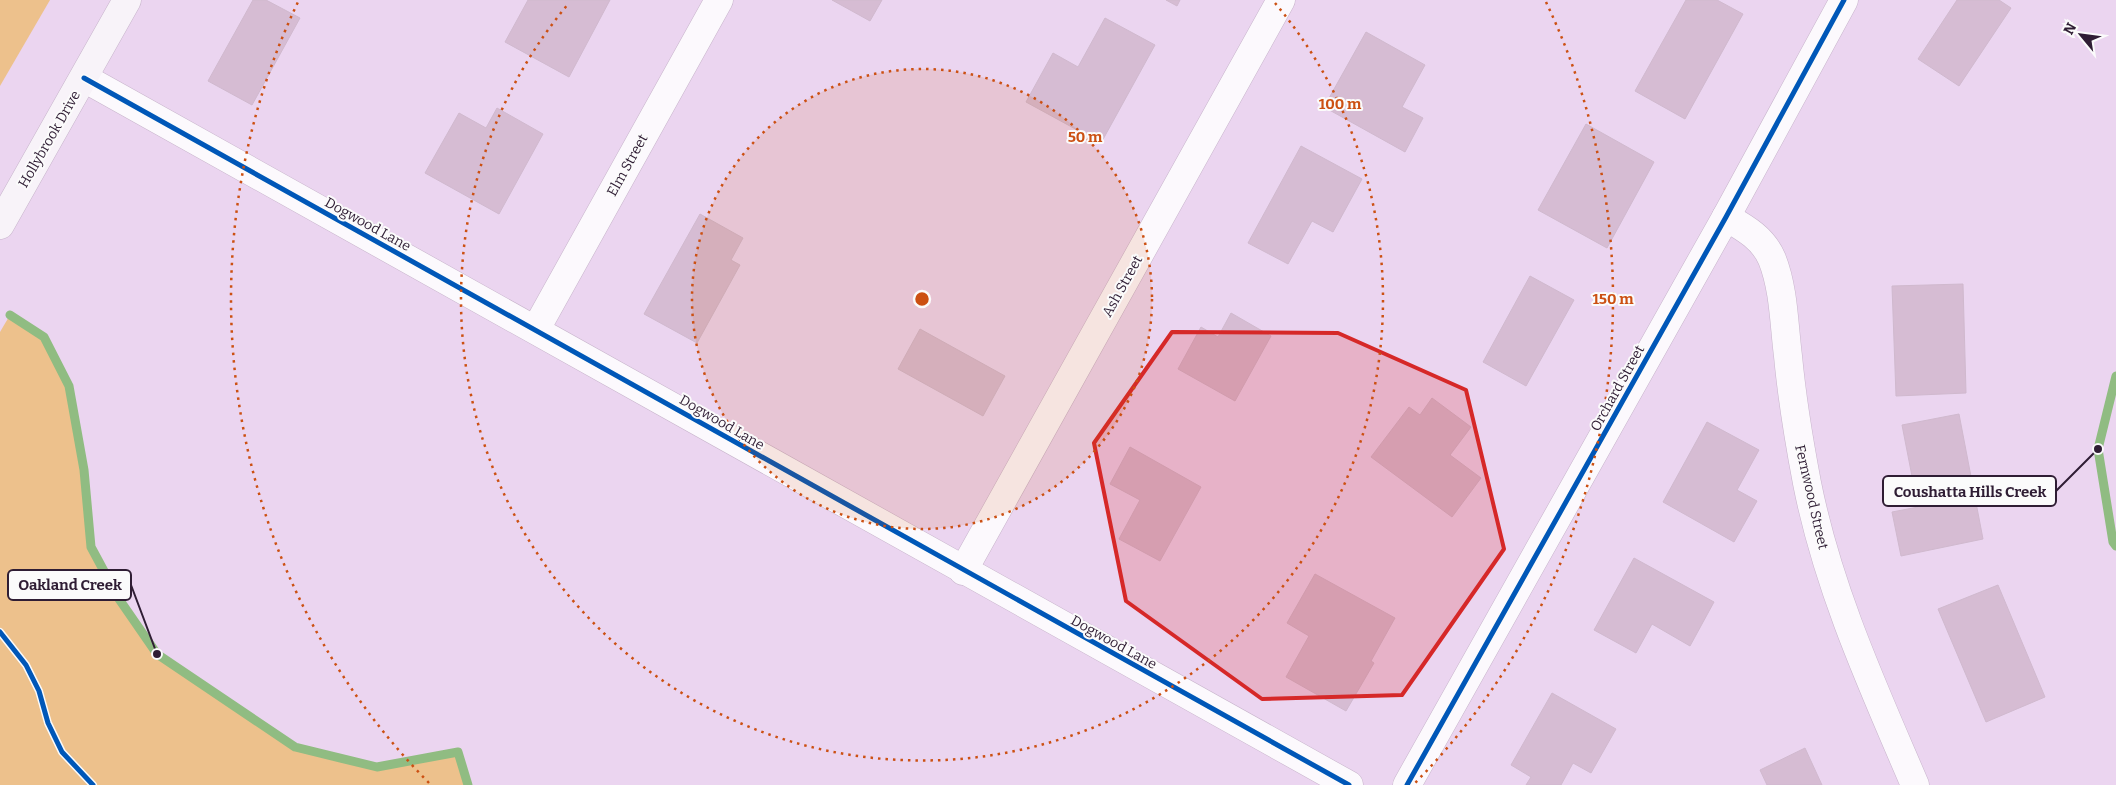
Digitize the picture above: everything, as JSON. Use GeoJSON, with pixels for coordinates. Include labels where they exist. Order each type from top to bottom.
{"type":"FeatureCollection","features":[{"type":"Feature","properties":{"kind":"main road","name":"Hollybrook Drive"},"geometry":{"type":"LineString","coordinates":[[0,225],[127,0]]}},
{"type":"Feature","properties":{"kind":"street","name":"Elm Street"},"geometry":{"type":"LineString","coordinates":[[536,329],[719,0]]}},
{"type":"Feature","properties":{"kind":"street","name":"Ash Street"},"geometry":{"type":"LineString","coordinates":[[963,571],[1281,0]]}},
{"type":"Feature","properties":{"kind":"street","name":"Orchard Street"},"geometry":{"type":"LineString","coordinates":[[1407,785],[1726,217],[1844,0]]}},
{"type":"Feature","properties":{"kind":"street","name":"Dogwood Lane"},"geometry":{"type":"LineString","coordinates":[[84,78],[536,329],[963,571],[1349,785]]}},
{"type":"Feature","properties":{"kind":"street","name":"Fernwood Street"},"geometry":{"type":"LineString","coordinates":[[1726,217],[1759,238],[1766,248],[1777,274],[1793,402],[1818,529],[1837,594],[1862,662],[1915,785]]}},
{"type":"Feature","properties":{"kind":"highlighted area"},"geometry":{"type":"Polygon","coordinates":[[[1172,332],[1338,333],[1466,390],[1504,549],[1402,695],[1262,699],[1126,601],[1094,443],[1172,332]]]}},
{"type":"Feature","properties":{"kind":"shaded area"},"geometry":{"type":"Polygon","coordinates":[[[0,0],[50,0],[0,86],[0,0]]]}},
{"type":"Feature","properties":{"kind":"shaded area"},"geometry":{"type":"Polygon","coordinates":[[[10,315],[44,337],[69,386],[91,547],[157,654],[295,747],[377,767],[458,752],[468,785],[0,785],[0,332],[10,315]]]}},
{"type":"Feature","properties":{"kind":"building"},"geometry":{"type":"Polygon","coordinates":[[[253,0],[266,0],[300,18],[252,105],[208,81],[253,0]]]}},
{"type":"Feature","properties":{"kind":"building"},"geometry":{"type":"Polygon","coordinates":[[[528,0],[610,0],[569,77],[505,42],[528,0]]]}},
{"type":"Feature","properties":{"kind":"building"},"geometry":{"type":"Polygon","coordinates":[[[832,0],[882,0],[870,21],[832,0]]]}},
{"type":"Feature","properties":{"kind":"building"},"geometry":{"type":"Polygon","coordinates":[[[1166,0],[1180,0],[1177,6],[1166,0]]]}},
{"type":"Feature","properties":{"kind":"building"},"geometry":{"type":"Polygon","coordinates":[[[1686,0],[1717,0],[1743,14],[1685,119],[1635,91],[1686,0]]]}},
{"type":"Feature","properties":{"kind":"building"},"geometry":{"type":"Polygon","coordinates":[[[1957,0],[1999,0],[2011,8],[1959,86],[1918,59],[1957,0]]]}},
{"type":"Feature","properties":{"kind":"building"},"geometry":{"type":"Polygon","coordinates":[[[1105,18],[1155,45],[1101,143],[1026,102],[1053,53],[1078,67],[1105,18]]]}},
{"type":"Feature","properties":{"kind":"building"},"geometry":{"type":"Polygon","coordinates":[[[1366,32],[1425,65],[1402,107],[1423,118],[1405,152],[1324,107],[1366,32]]]}},
{"type":"Feature","properties":{"kind":"building"},"geometry":{"type":"Polygon","coordinates":[[[497,108],[543,134],[499,214],[425,173],[459,113],[486,128],[497,108]]]}},
{"type":"Feature","properties":{"kind":"building"},"geometry":{"type":"Polygon","coordinates":[[[1586,124],[1654,162],[1607,248],[1538,210],[1586,124]]]}},
{"type":"Feature","properties":{"kind":"building"},"geometry":{"type":"Polygon","coordinates":[[[1301,146],[1362,179],[1333,232],[1312,221],[1288,264],[1248,243],[1301,146]]]}},
{"type":"Feature","properties":{"kind":"building"},"geometry":{"type":"Polygon","coordinates":[[[700,214],[743,238],[731,260],[740,265],[697,343],[644,314],[700,214]]]}},
{"type":"Feature","properties":{"kind":"building"},"geometry":{"type":"Polygon","coordinates":[[[1530,276],[1574,300],[1526,386],[1483,362],[1530,276]]]}},
{"type":"Feature","properties":{"kind":"building"},"geometry":{"type":"Polygon","coordinates":[[[1963,284],[1966,393],[1896,396],[1892,286],[1963,284]]]}},
{"type":"Feature","properties":{"kind":"building"},"geometry":{"type":"Polygon","coordinates":[[[1231,313],[1271,336],[1235,401],[1178,369],[1201,327],[1218,337],[1231,313]]]}},
{"type":"Feature","properties":{"kind":"building"},"geometry":{"type":"Polygon","coordinates":[[[920,329],[1005,376],[983,416],[898,369],[920,329]]]}},
{"type":"Feature","properties":{"kind":"building"},"geometry":{"type":"Polygon","coordinates":[[[1432,398],[1471,427],[1450,455],[1481,478],[1452,517],[1371,457],[1409,407],[1420,415],[1432,398]]]}},
{"type":"Feature","properties":{"kind":"building"},"geometry":{"type":"Polygon","coordinates":[[[1959,414],[1983,539],[1901,556],[1892,512],[1918,507],[1902,425],[1959,414]]]}},
{"type":"Feature","properties":{"kind":"building"},"geometry":{"type":"Polygon","coordinates":[[[1707,422],[1759,450],[1737,490],[1757,501],[1734,542],[1663,502],[1707,422]]]}},
{"type":"Feature","properties":{"kind":"building"},"geometry":{"type":"Polygon","coordinates":[[[1130,447],[1201,487],[1160,561],[1119,539],[1140,500],[1110,484],[1130,447]]]}},
{"type":"Feature","properties":{"kind":"building"},"geometry":{"type":"Polygon","coordinates":[[[1634,558],[1714,602],[1690,646],[1652,624],[1636,653],[1594,630],[1634,558]]]}},
{"type":"Feature","properties":{"kind":"building"},"geometry":{"type":"Polygon","coordinates":[[[1315,574],[1395,618],[1371,661],[1374,663],[1346,711],[1286,677],[1309,636],[1287,623],[1315,574]]]}},
{"type":"Feature","properties":{"kind":"building"},"geometry":{"type":"Polygon","coordinates":[[[1998,585],[2045,697],[1986,722],[1938,609],[1998,585]]]}},
{"type":"Feature","properties":{"kind":"building"},"geometry":{"type":"Polygon","coordinates":[[[1552,693],[1616,729],[1591,773],[1573,763],[1561,785],[1526,785],[1531,777],[1511,765],[1552,693]]]}},
{"type":"Feature","properties":{"kind":"building"},"geometry":{"type":"Polygon","coordinates":[[[1805,748],[1822,785],[1767,785],[1760,770],[1805,748]]]}},
{"type":"Feature","properties":{"kind":"waterway"},"geometry":{"type":"LineString","coordinates":[[10,315],[44,337],[69,386],[84,470],[91,547],[119,599],[157,654],[295,747],[377,767],[458,752],[468,785]]}},
{"type":"Feature","properties":{"kind":"waterway"},"geometry":{"type":"LineString","coordinates":[[2116,376],[2098,449],[2113,542],[2116,546]]}},
{"type":"Feature","properties":{"kind":"cycle path"},"geometry":{"type":"LineString","coordinates":[[1407,785],[1726,217],[1844,0]]}},
{"type":"Feature","properties":{"kind":"cycle path"},"geometry":{"type":"LineString","coordinates":[[84,78],[1349,785]]}},
{"type":"Feature","properties":{"kind":"cycle path"},"geometry":{"type":"LineString","coordinates":[[0,632],[26,665],[39,691],[48,723],[62,752],[93,785]]}},
{"type":"Feature","properties":{"kind":"place","name":"Coushatta Hills Creek"},"geometry":{"type":"Point","coordinates":[2098,449]}},
{"type":"Feature","properties":{"kind":"place","name":"Oakland Creek"},"geometry":{"type":"Point","coordinates":[157,654]}}]}
